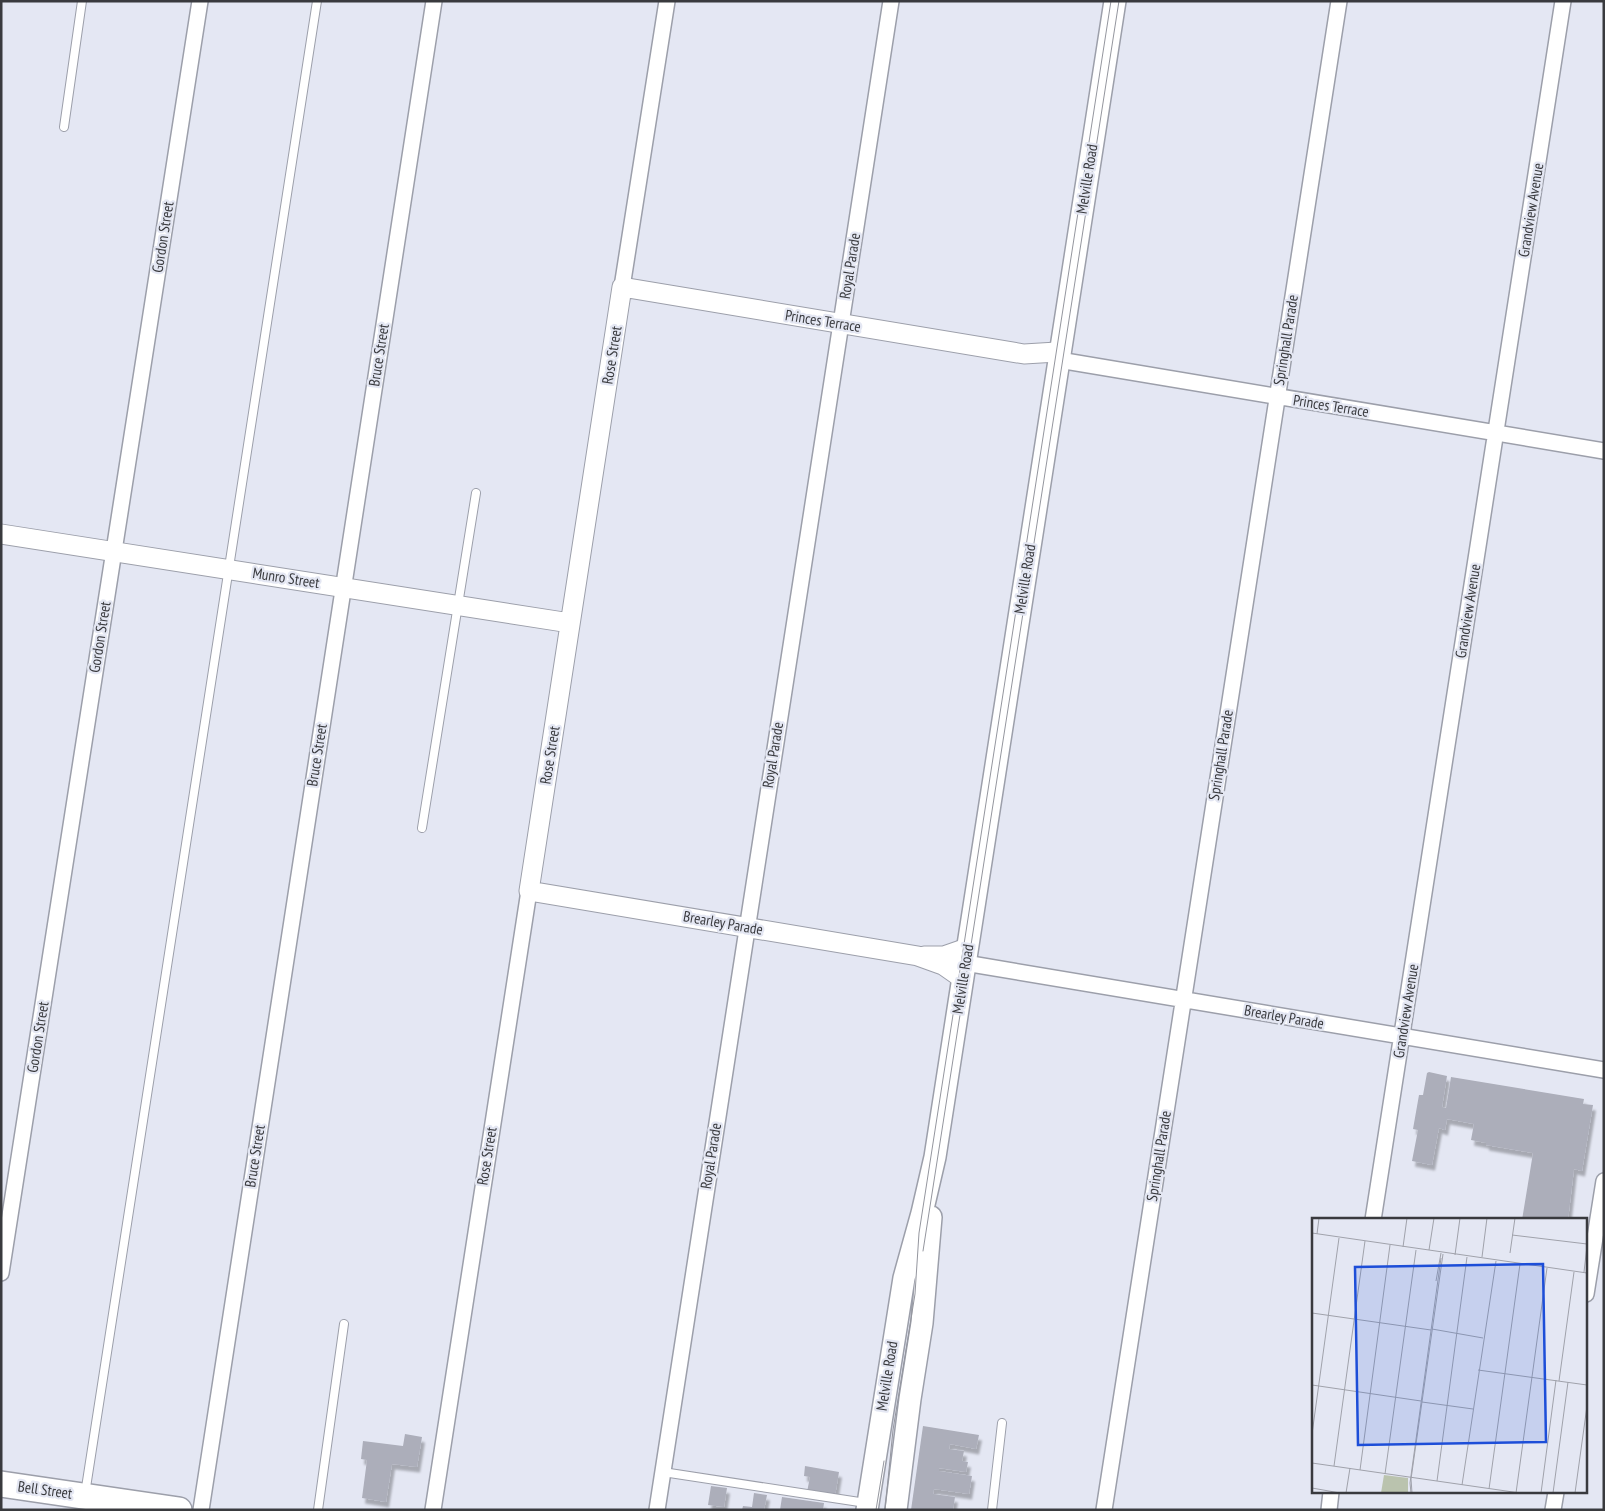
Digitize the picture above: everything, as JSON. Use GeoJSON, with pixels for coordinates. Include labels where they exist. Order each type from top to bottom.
{"type":"FeatureCollection","features":[{"type":"Feature","properties":{"kind":"highway","name":"Bell Street"},"geometry":{"type":"LineString","coordinates":[[1,1484],[154,1508],[179,1510]]}},
{"type":"Feature","properties":{"kind":"main road","name":"Melville Road"},"geometry":{"type":"LineString","coordinates":[[896,1510],[922,1323],[935,1156],[1115,1]]}},
{"type":"Feature","properties":{"kind":"main road","name":"Melville Road"},"geometry":{"type":"LineString","coordinates":[[868,1506],[902,1288],[935,1156]]}},
{"type":"Feature","properties":{"kind":"street","name":"Gordon Street"},"geometry":{"type":"LineString","coordinates":[[1,1273],[200,1]]}},
{"type":"Feature","properties":{"kind":"street","name":"Bruce Street"},"geometry":{"type":"LineString","coordinates":[[201,1510],[434,1]]}},
{"type":"Feature","properties":{"kind":"street","name":"Rose Street"},"geometry":{"type":"LineString","coordinates":[[433,1510],[667,1]]}},
{"type":"Feature","properties":{"kind":"street","name":"Royal Parade"},"geometry":{"type":"LineString","coordinates":[[657,1510],[891,1]]}},
{"type":"Feature","properties":{"kind":"street","name":"Springhall Parade"},"geometry":{"type":"LineString","coordinates":[[1104,1510],[1339,1]]}},
{"type":"Feature","properties":{"kind":"street","name":"Grandview Avenue"},"geometry":{"type":"LineString","coordinates":[[1373,1218],[1563,1]]}},
{"type":"Feature","properties":{"kind":"street","name":"Princes Terrace"},"geometry":{"type":"LineString","coordinates":[[622,287],[1604,451]]}},
{"type":"Feature","properties":{"kind":"street","name":"Munro Street"},"geometry":{"type":"LineString","coordinates":[[1,534],[570,623]]}},
{"type":"Feature","properties":{"kind":"street","name":"Brearley Parade"},"geometry":{"type":"LineString","coordinates":[[529,891],[918,956],[944,956],[965,964],[1604,1070]]}},
{"type":"Feature","properties":{"kind":"street","name":"Brearley Parade"},"geometry":{"type":"LineString","coordinates":[[918,956],[943,965],[965,964]]}},
{"type":"Feature","properties":{"kind":"street"},"geometry":{"type":"LineString","coordinates":[[1588,1281],[1604,1181]]}},
{"type":"Feature","properties":{"kind":"street"},"geometry":{"type":"LineString","coordinates":[[1329,1510],[1331,1494]]}},
{"type":"Feature","properties":{"kind":"street"},"geometry":{"type":"LineString","coordinates":[[1553,1510],[1556,1494]]}},
{"type":"Feature","properties":{"kind":"lane"},"geometry":{"type":"LineString","coordinates":[[64,127],[82,1]]}},
{"type":"Feature","properties":{"kind":"lane"},"geometry":{"type":"LineString","coordinates":[[84,1496],[317,1]]}},
{"type":"Feature","properties":{"kind":"lane"},"geometry":{"type":"LineString","coordinates":[[422,828],[476,493]]}},
{"type":"Feature","properties":{"kind":"lane"},"geometry":{"type":"LineString","coordinates":[[318,1510],[344,1324]]}},
{"type":"Feature","properties":{"kind":"lane"},"geometry":{"type":"LineString","coordinates":[[992,1510],[1002,1423]]}},
{"type":"Feature","properties":{"kind":"lane"},"geometry":{"type":"LineString","coordinates":[[663,1472],[868,1506]]}},
{"type":"Feature","properties":{"kind":"building"},"geometry":{"type":"Polygon","coordinates":[[[1427,1073],[1447,1076],[1442,1107],[1446,1108],[1451,1077],[1584,1099],[1583,1104],[1593,1105],[1582,1171],[1574,1169],[1568,1218],[1522,1218],[1533,1153],[1486,1145],[1486,1143],[1471,1140],[1474,1124],[1447,1119],[1445,1130],[1439,1128],[1432,1165],[1412,1161],[1418,1130],[1413,1129],[1419,1095],[1423,1095],[1427,1073]]]}},
{"type":"Feature","properties":{"kind":"building"},"geometry":{"type":"Polygon","coordinates":[[[923,1426],[979,1435],[976,1449],[950,1444],[949,1449],[964,1451],[962,1461],[968,1462],[966,1472],[939,1468],[939,1471],[972,1476],[969,1494],[934,1489],[933,1494],[955,1497],[953,1510],[911,1510],[923,1426]]]}},
{"type":"Feature","properties":{"kind":"building"},"geometry":{"type":"Polygon","coordinates":[[[405,1434],[422,1437],[417,1467],[392,1464],[386,1502],[362,1498],[367,1460],[361,1459],[363,1441],[403,1446],[405,1434]]]}},
{"type":"Feature","properties":{"kind":"building"},"geometry":{"type":"Polygon","coordinates":[[[805,1466],[839,1472],[835,1496],[807,1492],[810,1477],[804,1476],[805,1466]]]}},
{"type":"Feature","properties":{"kind":"building"},"geometry":{"type":"Polygon","coordinates":[[[711,1486],[727,1488],[724,1507],[708,1505],[711,1486]]]}},
{"type":"Feature","properties":{"kind":"building"},"geometry":{"type":"Polygon","coordinates":[[[754,1493],[767,1495],[764,1510],[742,1510],[743,1506],[752,1507],[754,1493]]]}},
{"type":"Feature","properties":{"kind":"building"},"geometry":{"type":"Polygon","coordinates":[[[782,1497],[824,1503],[823,1510],[780,1510],[782,1497]]]}},
{"type":"Feature","properties":{"kind":"tram line"},"geometry":{"type":"LineString","coordinates":[[885,1510],[893,1430],[915,1294],[919,1233],[1111,1]]}},
{"type":"Feature","properties":{"kind":"tram line"},"geometry":{"type":"LineString","coordinates":[[923,1251],[1119,1]]}},
{"type":"Feature","properties":{"kind":"tram line"},"geometry":{"type":"LineString","coordinates":[[876,1510],[884,1461]]}}]}
